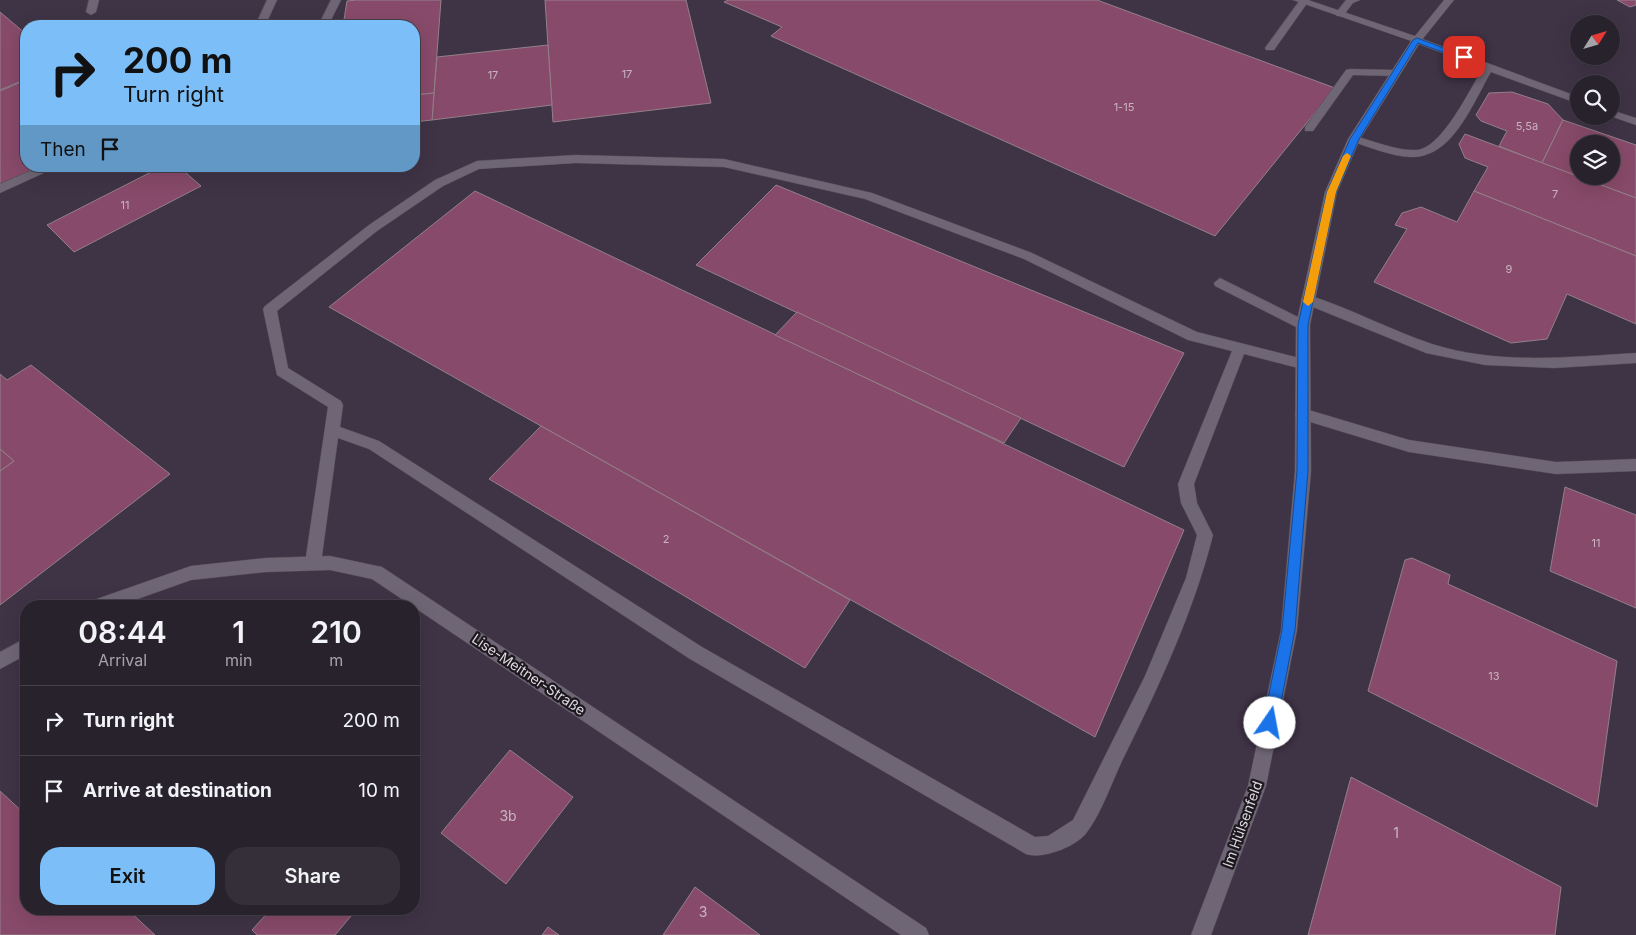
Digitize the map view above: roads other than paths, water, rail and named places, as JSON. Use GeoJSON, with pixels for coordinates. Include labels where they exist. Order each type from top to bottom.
{"type":"FeatureCollection","features":[{"type":"Feature","properties":{"kind":"street"},"geometry":{"type":"LineString","coordinates":[[91,12],[94,0]]}},
{"type":"Feature","properties":{"kind":"street"},"geometry":{"type":"LineString","coordinates":[[263,20],[272,0]]}},
{"type":"Feature","properties":{"kind":"street"},"geometry":{"type":"LineString","coordinates":[[326,20],[336,0]]}},
{"type":"Feature","properties":{"kind":"street"},"geometry":{"type":"LineString","coordinates":[[1340,14],[1350,1],[1355,0]]}},
{"type":"Feature","properties":{"kind":"street","name":"Im Hülsenfeld"},"geometry":{"type":"LineString","coordinates":[[1201,935],[1257,786],[1289,630],[1303,471],[1303,325],[1331,192],[1354,139],[1417,40],[1449,0]]}},
{"type":"Feature","properties":{"kind":"street"},"geometry":{"type":"LineString","coordinates":[[1270,48],[1301,1],[1417,40],[1570,98]]}},
{"type":"Feature","properties":{"kind":"street"},"geometry":{"type":"LineString","coordinates":[[1354,139],[1404,153],[1427,152],[1442,142],[1489,67]]}},
{"type":"Feature","properties":{"kind":"street"},"geometry":{"type":"LineString","coordinates":[[1309,129],[1350,72],[1396,73]]}},
{"type":"Feature","properties":{"kind":"street"},"geometry":{"type":"LineString","coordinates":[[1620,116],[1636,122]]}},
{"type":"Feature","properties":{"kind":"street"},"geometry":{"type":"LineString","coordinates":[[313,564],[336,405],[282,371],[270,309],[372,228],[439,183],[477,165],[576,159],[724,163],[868,196],[1028,256],[1193,336],[1302,364]]}},
{"type":"Feature","properties":{"kind":"street"},"geometry":{"type":"LineString","coordinates":[[0,190],[40,172]]}},
{"type":"Feature","properties":{"kind":"street"},"geometry":{"type":"LineString","coordinates":[[1220,283],[1303,325]]}},
{"type":"Feature","properties":{"kind":"street"},"geometry":{"type":"LineString","coordinates":[[1308,300],[1431,349],[1485,360],[1554,363],[1636,358]]}},
{"type":"Feature","properties":{"kind":"street"},"geometry":{"type":"LineString","coordinates":[[332,430],[374,445],[696,653],[1033,847],[1051,845],[1080,827],[1152,681],[1194,578],[1205,535],[1188,503],[1186,484],[1240,348]]}},
{"type":"Feature","properties":{"kind":"street"},"geometry":{"type":"LineString","coordinates":[[1302,414],[1409,446],[1556,468],[1636,466]]}},
{"type":"Feature","properties":{"kind":"street","name":"Lise-Meitner-Straße"},"geometry":{"type":"LineString","coordinates":[[114,600],[191,573],[266,565],[330,563],[376,572],[418,600]]}},
{"type":"Feature","properties":{"kind":"street","name":"Lise-Meitner-Straße"},"geometry":{"type":"LineString","coordinates":[[420,601],[919,935]]}},
{"type":"Feature","properties":{"kind":"street"},"geometry":{"type":"LineString","coordinates":[[0,661],[20,649]]}}]}
